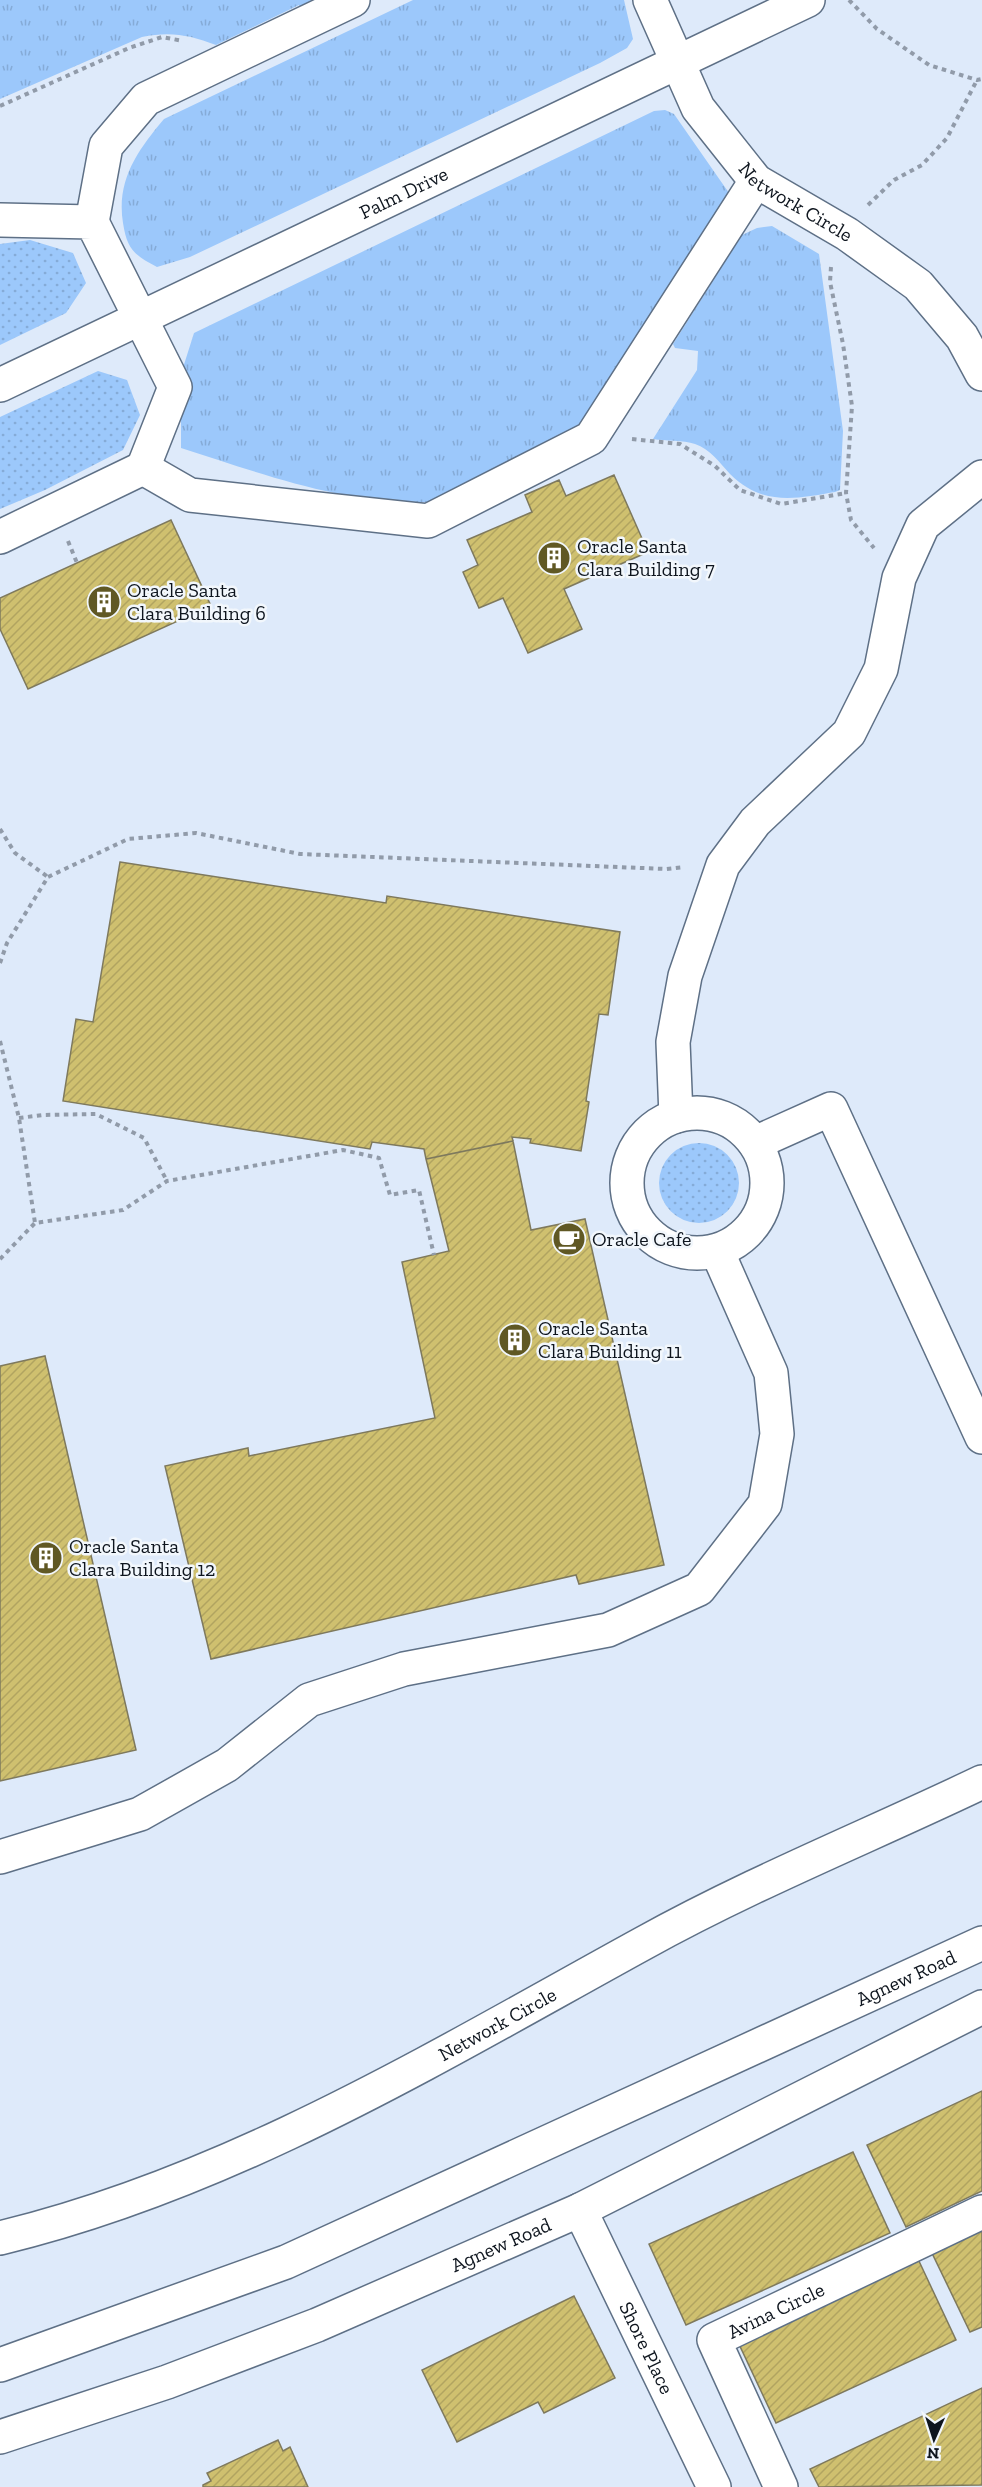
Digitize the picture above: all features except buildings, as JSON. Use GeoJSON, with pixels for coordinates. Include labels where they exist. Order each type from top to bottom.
{"type":"FeatureCollection","features":[{"type":"Feature","properties":{"kind":"main road"},"geometry":{"type":"LineString","coordinates":[[0,537],[143,468],[175,387],[92,222],[106,146],[146,99],[353,0]]}},
{"type":"Feature","properties":{"kind":"main road","name":"Network Circle"},"geometry":{"type":"LineString","coordinates":[[650,0],[676,63],[698,108],[756,181],[846,234],[918,285],[962,337],[982,374]]}},
{"type":"Feature","properties":{"kind":"main road","name":"Palm Drive"},"geometry":{"type":"LineString","coordinates":[[0,385],[808,0]]}},
{"type":"Feature","properties":{"kind":"main road"},"geometry":{"type":"LineString","coordinates":[[143,468],[190,495],[428,521],[591,438],[756,181]]}},
{"type":"Feature","properties":{"kind":"main road"},"geometry":{"type":"LineString","coordinates":[[0,220],[92,222]]}},
{"type":"Feature","properties":{"kind":"main road"},"geometry":{"type":"LineString","coordinates":[[676,1116],[673,1042],[685,976],[723,865],[755,822],[849,733],[881,669],[899,578],[923,525],[982,477]]}},
{"type":"Feature","properties":{"kind":"main road"},"geometry":{"type":"LineString","coordinates":[[755,1143],[831,1109],[982,1437]]}},
{"type":"Feature","properties":{"kind":"main road"},"geometry":{"type":"LineString","coordinates":[[698,1113],[720,1117],[739,1127],[755,1143],[764,1163],[768,1185],[764,1207],[753,1226],[737,1242],[717,1251],[695,1253],[674,1250],[654,1239],[639,1224],[630,1204],[627,1182],[631,1161],[641,1141],[657,1126],[676,1116],[698,1113]]}},
{"type":"Feature","properties":{"kind":"main road"},"geometry":{"type":"LineString","coordinates":[[0,1857],[140,1814],[227,1765],[309,1700],[404,1669],[608,1630],[699,1589],[765,1504],[777,1434],[771,1372],[717,1251]]}},
{"type":"Feature","properties":{"kind":"main road","name":"Network Circle"},"geometry":{"type":"LineString","coordinates":[[0,2238],[105,2208],[201,2172],[294,2132],[382,2088],[654,1938],[816,1856],[982,1782]]}},
{"type":"Feature","properties":{"kind":"main road","name":"Agnew Road"},"geometry":{"type":"LineString","coordinates":[[0,2365],[286,2262],[982,1943]]}},
{"type":"Feature","properties":{"kind":"main road","name":"Agnew Road"},"geometry":{"type":"LineString","coordinates":[[0,2437],[167,2382],[317,2325],[580,2210],[982,2007]]}},
{"type":"Feature","properties":{"kind":"main road","name":"Shore Place"},"geometry":{"type":"LineString","coordinates":[[580,2210],[714,2487]]}},
{"type":"Feature","properties":{"kind":"main road","name":"Avina Circle"},"geometry":{"type":"LineString","coordinates":[[781,2487],[714,2340],[982,2212]]}},
{"type":"Feature","properties":{"kind":"path"},"geometry":{"type":"LineString","coordinates":[[849,0],[877,29],[929,65],[980,80],[947,138],[922,165],[894,180],[858,214],[832,256],[830,282],[843,344],[852,406],[846,493],[851,520],[899,578]]}},
{"type":"Feature","properties":{"kind":"path"},"geometry":{"type":"LineString","coordinates":[[591,438],[617,437],[680,444],[715,466],[740,490],[781,504],[846,493]]}},
{"type":"Feature","properties":{"kind":"path"},"geometry":{"type":"LineString","coordinates":[[0,829],[15,853],[48,877]]}},
{"type":"Feature","properties":{"kind":"path"},"geometry":{"type":"LineString","coordinates":[[0,963],[7,943],[48,877],[128,839],[196,833],[300,854],[666,868],[723,865]]}},
{"type":"Feature","properties":{"kind":"path"},"geometry":{"type":"LineString","coordinates":[[0,1041],[19,1118],[36,1223]]}},
{"type":"Feature","properties":{"kind":"path"},"geometry":{"type":"LineString","coordinates":[[19,1118],[96,1114],[144,1138],[167,1181]]}},
{"type":"Feature","properties":{"kind":"path"},"geometry":{"type":"LineString","coordinates":[[0,1259],[36,1223],[123,1210],[167,1181],[343,1150],[379,1158],[390,1195],[419,1190],[434,1255]]}},
{"type":"Feature","properties":{"kind":"green space"},"geometry":{"type":"Polygon","coordinates":[[[0,0],[337,0],[304,16],[299,5],[216,45],[180,35],[162,34],[142,37],[0,99],[0,0]]]}},
{"type":"Feature","properties":{"kind":"green space"},"geometry":{"type":"Polygon","coordinates":[[[413,0],[624,0],[633,39],[627,48],[600,63],[190,257],[157,267],[137,255],[129,245],[123,223],[123,193],[131,166],[164,119],[413,0]]]}},
{"type":"Feature","properties":{"kind":"green space"},"geometry":{"type":"Polygon","coordinates":[[[665,110],[674,114],[729,193],[582,427],[435,502],[402,502],[338,494],[274,478],[181,448],[181,374],[194,333],[654,111],[665,110]]]}},
{"type":"Feature","properties":{"kind":"green space"},"geometry":{"type":"Polygon","coordinates":[[[772,226],[819,254],[843,431],[840,490],[835,492],[793,498],[767,496],[742,484],[700,446],[653,439],[697,370],[698,351],[675,348],[673,344],[742,235],[757,228],[772,226]]]}},
{"type":"Feature","properties":{"kind":"green space"},"geometry":{"type":"Polygon","coordinates":[[[30,240],[73,253],[86,283],[66,313],[0,345],[0,244],[30,240]]]}},
{"type":"Feature","properties":{"kind":"green space"},"geometry":{"type":"Polygon","coordinates":[[[98,371],[127,380],[140,415],[123,450],[45,490],[0,509],[0,417],[98,371]]]}},
{"type":"Feature","properties":{"kind":"green space"},"geometry":{"type":"Polygon","coordinates":[[[691,1143],[707,1143],[728,1154],[739,1175],[739,1191],[728,1212],[707,1223],[691,1223],[677,1217],[665,1205],[659,1191],[659,1175],[665,1161],[677,1149],[691,1143]]]}},
{"type":"Feature","properties":{"kind":"place","name":"Oracle Santa Clara Building 7"},"geometry":{"type":"Point","coordinates":[554,558]}},
{"type":"Feature","properties":{"kind":"place","name":"Oracle Santa Clara Building 6"},"geometry":{"type":"Point","coordinates":[104,602]}},
{"type":"Feature","properties":{"kind":"place","name":"Oracle Cafe"},"geometry":{"type":"Point","coordinates":[569,1239]}},
{"type":"Feature","properties":{"kind":"place","name":"Oracle Santa Clara Building 11"},"geometry":{"type":"Point","coordinates":[515,1340]}},
{"type":"Feature","properties":{"kind":"place","name":"Oracle Santa Clara Building 12"},"geometry":{"type":"Point","coordinates":[46,1558]}}]}
